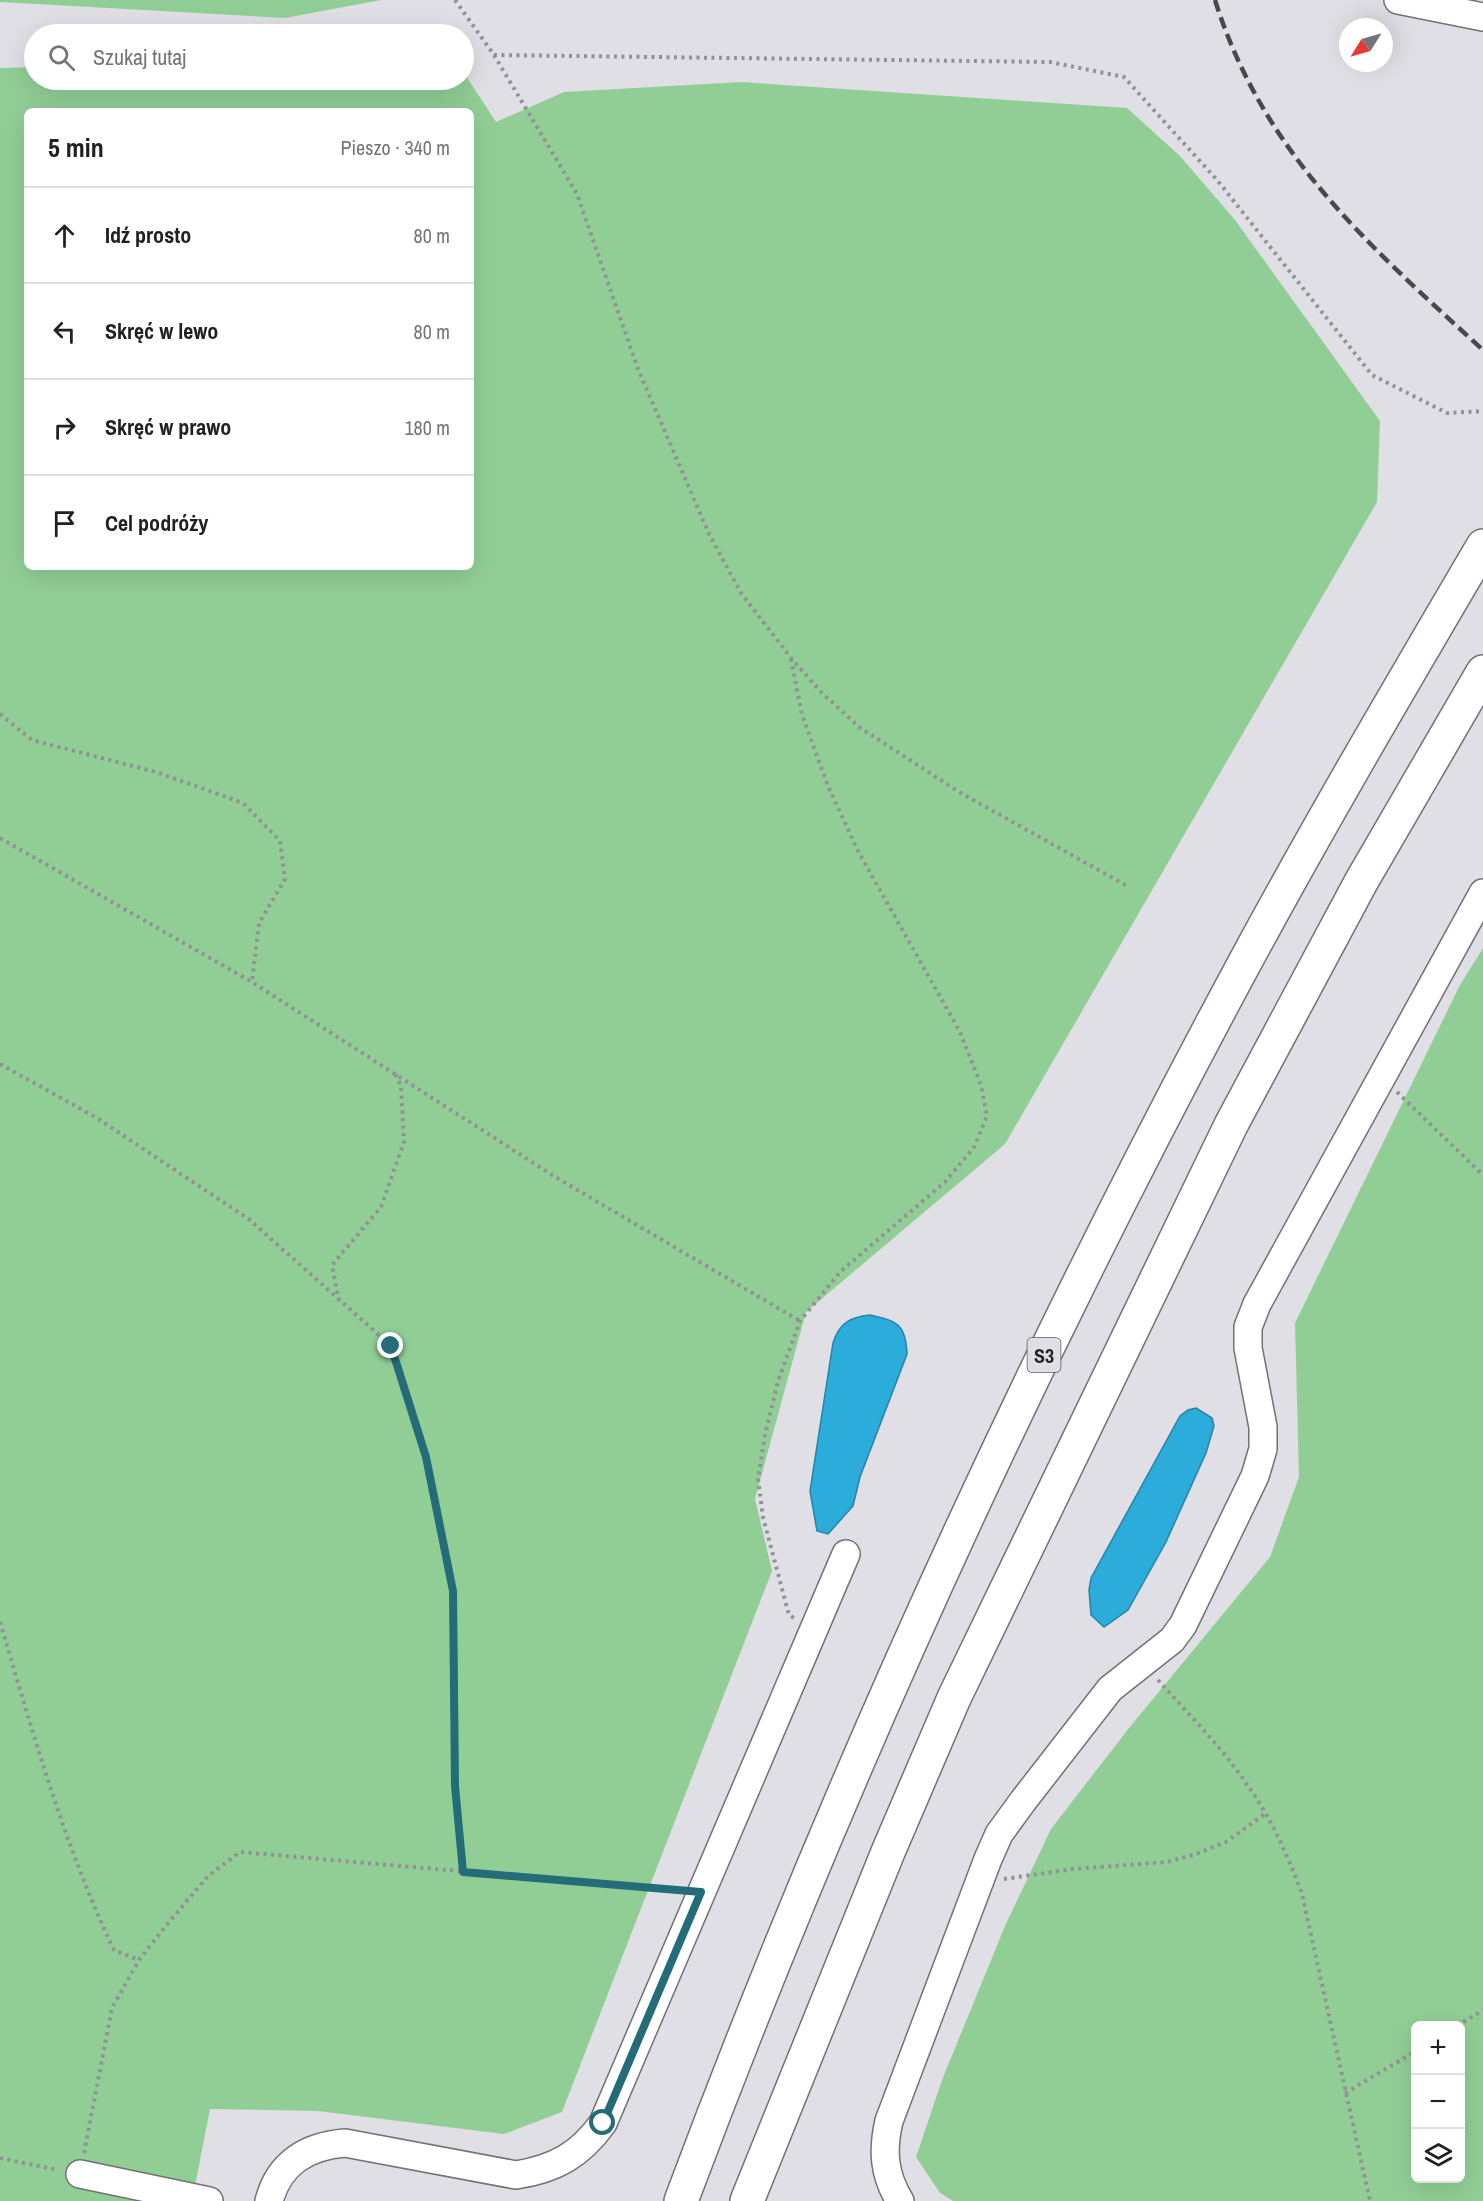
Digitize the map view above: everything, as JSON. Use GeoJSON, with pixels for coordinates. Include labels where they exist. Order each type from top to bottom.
{"type":"FeatureCollection","features":[{"type":"Feature","properties":{"kind":"highway","name":"S3"},"geometry":{"type":"LineString","coordinates":[[681,2201],[825,1837],[894,1674],[1080,1281],[1243,966],[1483,546]]}},
{"type":"Feature","properties":{"kind":"highway"},"geometry":{"type":"LineString","coordinates":[[747,2201],[888,1852],[964,1677],[1231,1125],[1361,882],[1483,672]]}},
{"type":"Feature","properties":{"kind":"street"},"geometry":{"type":"LineString","coordinates":[[1398,0],[1483,17]]}},
{"type":"Feature","properties":{"kind":"street"},"geometry":{"type":"LineString","coordinates":[[900,2201],[890,2185],[885,2165],[884,2142],[889,2121],[978,1883],[999,1834],[1110,1689],[1172,1640],[1183,1625],[1255,1476],[1263,1449],[1263,1427],[1248,1348],[1248,1326],[1257,1304],[1483,893]]}},
{"type":"Feature","properties":{"kind":"street"},"geometry":{"type":"LineString","coordinates":[[269,2201],[273,2185],[290,2163],[305,2151],[325,2145],[345,2143],[516,2175],[551,2167],[579,2151],[603,2123],[846,1554]]}},
{"type":"Feature","properties":{"kind":"street"},"geometry":{"type":"LineString","coordinates":[[80,2174],[209,2201]]}},
{"type":"Feature","properties":{"kind":"path"},"geometry":{"type":"LineString","coordinates":[[455,0],[472,24]]}},
{"type":"Feature","properties":{"kind":"path"},"geometry":{"type":"LineString","coordinates":[[474,27],[494,55],[577,194],[638,369],[709,534],[741,593],[791,658],[821,692],[860,727],[959,792],[1129,886]]}},
{"type":"Feature","properties":{"kind":"path"},"geometry":{"type":"LineString","coordinates":[[494,55],[1050,62],[1124,77],[1216,180],[1372,375],[1447,413],[1483,411]]}},
{"type":"Feature","properties":{"kind":"path"},"geometry":{"type":"LineString","coordinates":[[791,658],[802,715],[828,786],[859,853],[960,1032],[981,1085],[987,1116],[974,1147],[945,1182],[840,1272],[800,1321],[776,1391],[765,1435],[758,1479],[763,1516],[789,1615],[814,1630]]}},
{"type":"Feature","properties":{"kind":"path"},"geometry":{"type":"LineString","coordinates":[[0,714],[32,740],[156,772],[243,803],[280,841],[285,879],[259,923],[252,982]]}},
{"type":"Feature","properties":{"kind":"path"},"geometry":{"type":"LineString","coordinates":[[0,838],[252,982],[552,1175],[800,1321]]}},
{"type":"Feature","properties":{"kind":"path"},"geometry":{"type":"LineString","coordinates":[[0,1064],[97,1118],[250,1220],[391,1346],[426,1457],[453,1591],[455,1786],[463,1872]]}},
{"type":"Feature","properties":{"kind":"path"},"geometry":{"type":"LineString","coordinates":[[339,1301],[332,1265],[381,1207],[404,1142],[401,1086],[395,1072]]}},
{"type":"Feature","properties":{"kind":"path"},"geometry":{"type":"LineString","coordinates":[[1382,1077],[1483,1175]]}},
{"type":"Feature","properties":{"kind":"path"},"geometry":{"type":"LineString","coordinates":[[0,1622],[46,1777],[95,1909],[114,1950],[139,1960]]}},
{"type":"Feature","properties":{"kind":"path"},"geometry":{"type":"LineString","coordinates":[[1143,1663],[1220,1749],[1266,1813],[1302,1894],[1370,2201]]}},
{"type":"Feature","properties":{"kind":"path"},"geometry":{"type":"LineString","coordinates":[[978,1883],[1072,1869],[1167,1862],[1226,1842],[1266,1813]]}},
{"type":"Feature","properties":{"kind":"path"},"geometry":{"type":"LineString","coordinates":[[0,2158],[80,2174],[112,2008],[139,1960],[208,1876],[240,1852],[701,1892]]}},
{"type":"Feature","properties":{"kind":"path"},"geometry":{"type":"LineString","coordinates":[[1464,2021],[1483,2010]]}},
{"type":"Feature","properties":{"kind":"path"},"geometry":{"type":"LineString","coordinates":[[1346,2093],[1411,2053]]}},
{"type":"Feature","properties":{"kind":"green space"},"geometry":{"type":"Polygon","coordinates":[[[0,0],[381,0],[285,18],[0,2],[0,0]]]}},
{"type":"Feature","properties":{"kind":"green space"},"geometry":{"type":"Polygon","coordinates":[[[24,67],[24,90],[474,88],[496,122],[564,92],[741,82],[1127,108],[1180,156],[1235,220],[1380,421],[1377,502],[1005,1144],[806,1312],[755,1499],[772,1571],[562,2112],[504,2134],[318,2111],[210,2109],[192,2201],[0,2201],[0,68],[24,67]]]}},
{"type":"Feature","properties":{"kind":"green space"},"geometry":{"type":"Polygon","coordinates":[[[1483,948],[1483,2201],[953,2201],[940,2193],[916,2157],[942,2080],[1005,1926],[1051,1829],[1129,1728],[1270,1557],[1299,1477],[1295,1323],[1460,985],[1483,948]]]}},
{"type":"Feature","properties":{"kind":"water"},"geometry":{"type":"Polygon","coordinates":[[[870,1315],[887,1319],[902,1330],[907,1354],[860,1477],[853,1506],[828,1534],[817,1531],[810,1491],[833,1343],[838,1330],[846,1322],[870,1315]]]}},
{"type":"Feature","properties":{"kind":"water"},"geometry":{"type":"Polygon","coordinates":[[[1196,1408],[1212,1418],[1214,1426],[1206,1453],[1166,1542],[1128,1610],[1104,1627],[1091,1615],[1089,1590],[1091,1578],[1180,1416],[1196,1408]]]}},
{"type":"Feature","properties":{"kind":"railway"},"geometry":{"type":"LineString","coordinates":[[1215,0],[1236,55],[1261,104],[1291,150],[1324,193],[1360,233],[1399,273],[1483,350]]}},
{"type":"Feature","properties":{"kind":"route"},"geometry":{"type":"LineString","coordinates":[[391,1346],[410,1399],[426,1457],[453,1591],[455,1786],[463,1872],[701,1892],[603,2123]]}}]}
